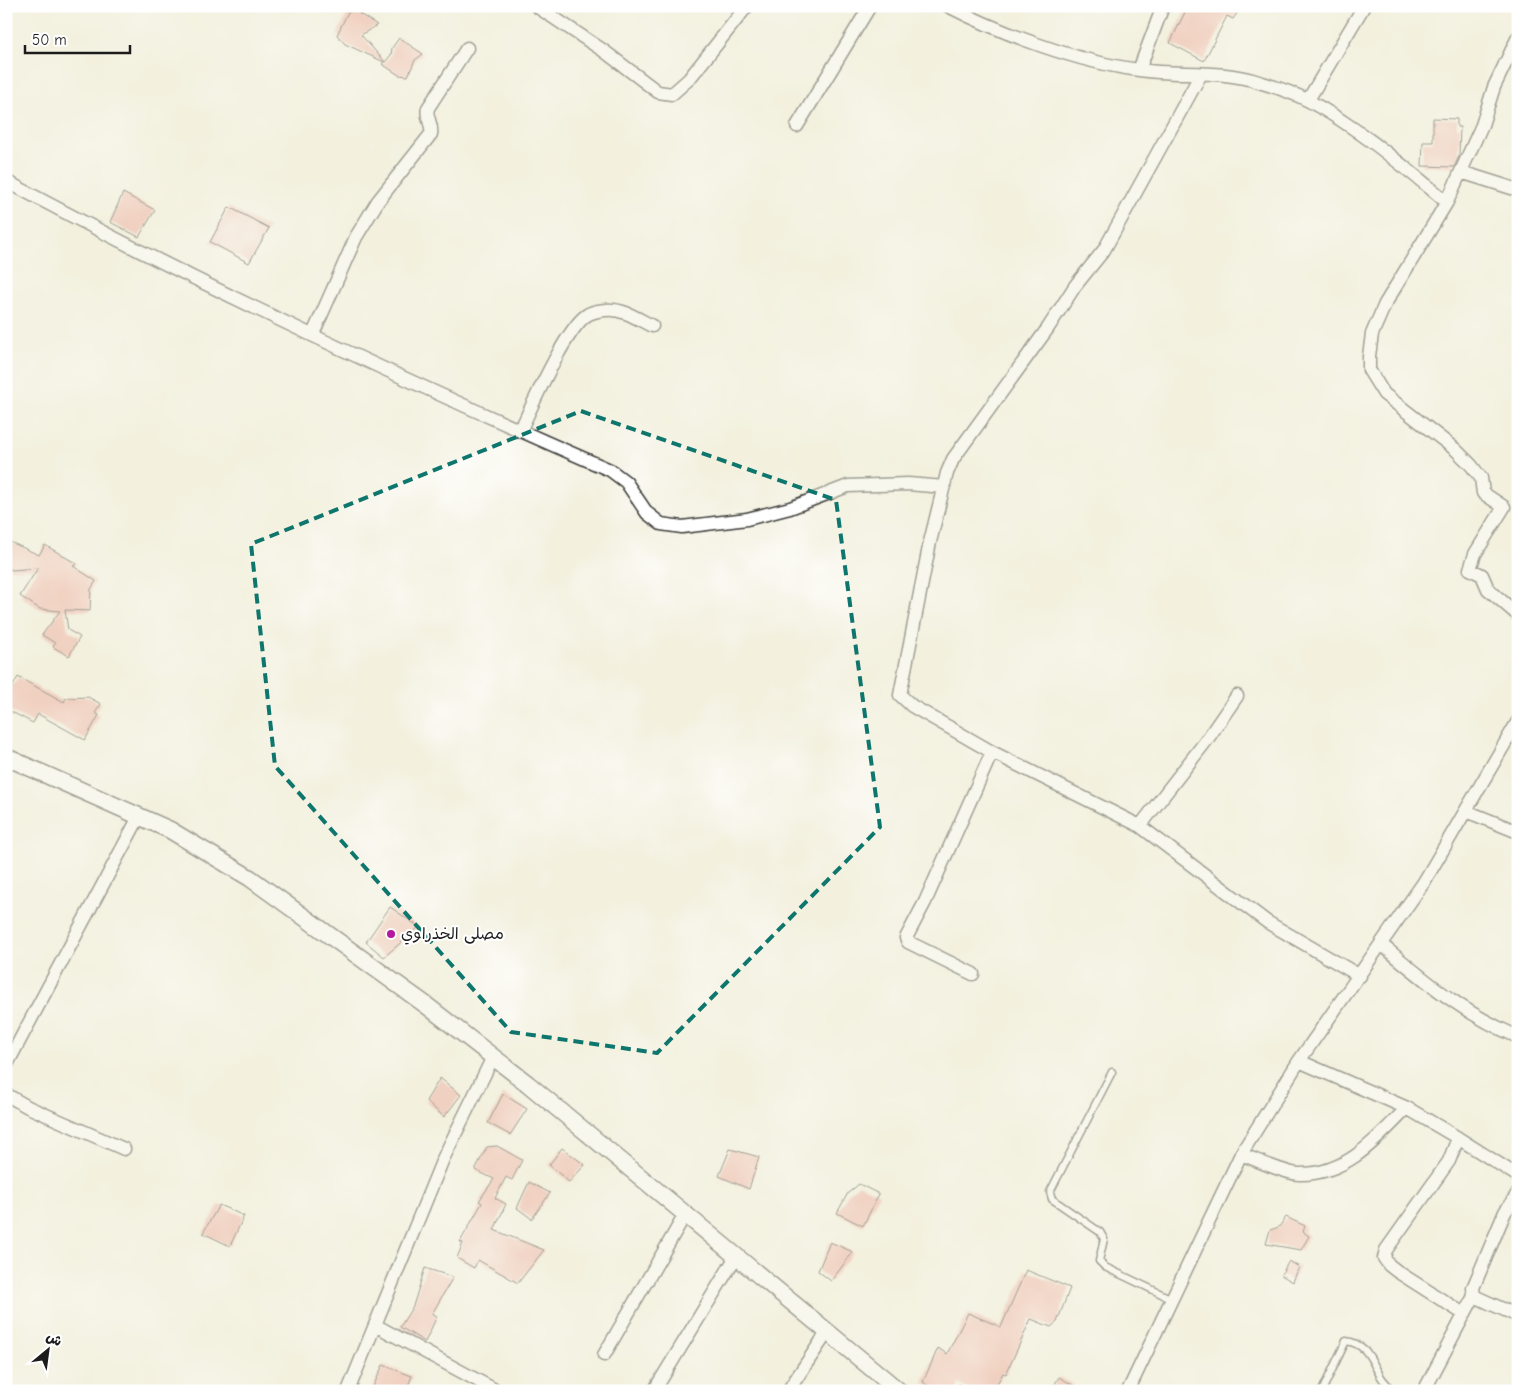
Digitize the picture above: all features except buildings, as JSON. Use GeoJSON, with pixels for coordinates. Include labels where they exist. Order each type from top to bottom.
{"type":"FeatureCollection","features":[{"type":"Feature","properties":{"kind":"street"},"geometry":{"type":"LineString","coordinates":[[536,6],[604,51],[658,92],[672,94],[690,79],[747,6]]}},
{"type":"Feature","properties":{"kind":"street"},"geometry":{"type":"LineString","coordinates":[[797,126],[870,6]]}},
{"type":"Feature","properties":{"kind":"street"},"geometry":{"type":"LineString","coordinates":[[948,6],[1047,47],[1139,70],[1236,76],[1258,81],[1308,100],[1377,145],[1447,202]]}},
{"type":"Feature","properties":{"kind":"street"},"geometry":{"type":"LineString","coordinates":[[1139,70],[1163,6]]}},
{"type":"Feature","properties":{"kind":"street"},"geometry":{"type":"LineString","coordinates":[[1308,100],[1364,6]]}},
{"type":"Feature","properties":{"kind":"street"},"geometry":{"type":"LineString","coordinates":[[1518,37],[1494,87],[1482,125],[1447,202],[1385,304],[1372,334],[1369,370],[1384,394],[1456,450],[1481,478],[1483,493],[1504,507],[1475,554],[1470,569],[1482,575],[1488,589],[1518,615]]}},
{"type":"Feature","properties":{"kind":"street"},"geometry":{"type":"LineString","coordinates":[[314,334],[356,237],[378,201],[432,134],[426,113],[428,108],[467,48]]}},
{"type":"Feature","properties":{"kind":"street"},"geometry":{"type":"LineString","coordinates":[[1201,74],[1104,250],[1075,286],[1034,347],[966,438],[953,459],[930,542],[900,696],[912,706],[992,752],[1140,826],[1267,922],[1360,976]]}},
{"type":"Feature","properties":{"kind":"street"},"geometry":{"type":"LineString","coordinates":[[1461,172],[1518,190]]}},
{"type":"Feature","properties":{"kind":"street"},"geometry":{"type":"LineString","coordinates":[[6,181],[181,272],[520,431],[615,473],[626,482],[647,513],[661,524],[682,527],[748,519],[790,508],[848,486],[908,484],[944,487]]}},
{"type":"Feature","properties":{"kind":"street"},"geometry":{"type":"LineString","coordinates":[[520,431],[549,370],[573,331],[587,315],[606,310],[623,311],[652,326]]}},
{"type":"Feature","properties":{"kind":"street"},"geometry":{"type":"LineString","coordinates":[[1140,826],[1237,696]]}},
{"type":"Feature","properties":{"kind":"street"},"geometry":{"type":"LineString","coordinates":[[1128,1391],[1240,1154],[1299,1061],[1424,882],[1518,721]]}},
{"type":"Feature","properties":{"kind":"street"},"geometry":{"type":"LineString","coordinates":[[973,974],[908,942],[906,938],[925,902],[992,752]]}},
{"type":"Feature","properties":{"kind":"street"},"geometry":{"type":"LineString","coordinates":[[6,757],[140,815],[170,830],[250,878],[426,1005],[737,1254],[899,1391]]}},
{"type":"Feature","properties":{"kind":"street"},"geometry":{"type":"LineString","coordinates":[[1466,811],[1518,832]]}},
{"type":"Feature","properties":{"kind":"street"},"geometry":{"type":"LineString","coordinates":[[6,1066],[140,815]]}},
{"type":"Feature","properties":{"kind":"street"},"geometry":{"type":"LineString","coordinates":[[1381,944],[1442,995],[1483,1021],[1518,1037]]}},
{"type":"Feature","properties":{"kind":"street"},"geometry":{"type":"LineString","coordinates":[[348,1391],[443,1159],[493,1058]]}},
{"type":"Feature","properties":{"kind":"street"},"geometry":{"type":"LineString","coordinates":[[1299,1061],[1407,1108],[1518,1176]]}},
{"type":"Feature","properties":{"kind":"street"},"geometry":{"type":"LineString","coordinates":[[6,1090],[6,1095],[28,1107],[124,1150]]}},
{"type":"Feature","properties":{"kind":"street"},"geometry":{"type":"LineString","coordinates":[[1240,1154],[1297,1174],[1328,1171],[1365,1151],[1407,1108]]}},
{"type":"Feature","properties":{"kind":"street"},"geometry":{"type":"LineString","coordinates":[[1458,1138],[1449,1161],[1386,1250],[1384,1258],[1389,1266],[1464,1314]]}},
{"type":"Feature","properties":{"kind":"street"},"geometry":{"type":"LineString","coordinates":[[1424,1391],[1474,1296],[1473,1288],[1505,1212],[1518,1193]]}},
{"type":"Feature","properties":{"kind":"street"},"geometry":{"type":"LineString","coordinates":[[604,1355],[686,1213]]}},
{"type":"Feature","properties":{"kind":"street"},"geometry":{"type":"LineString","coordinates":[[654,1391],[737,1254]]}},
{"type":"Feature","properties":{"kind":"street"},"geometry":{"type":"LineString","coordinates":[[1474,1296],[1518,1316]]}},
{"type":"Feature","properties":{"kind":"street"},"geometry":{"type":"LineString","coordinates":[[376,1325],[497,1391]]}},
{"type":"Feature","properties":{"kind":"street"},"geometry":{"type":"LineString","coordinates":[[788,1391],[828,1331]]}},
{"type":"Feature","properties":{"kind":"lane"},"geometry":{"type":"LineString","coordinates":[[1112,1072],[1050,1192],[1052,1199],[1100,1232],[1104,1239],[1099,1261],[1105,1267],[1172,1299]]}},
{"type":"Feature","properties":{"kind":"lane"},"geometry":{"type":"LineString","coordinates":[[1322,1391],[1346,1341],[1354,1342],[1366,1350],[1384,1384],[1394,1391]]}},
{"type":"Feature","properties":{"kind":"highlighted area"},"geometry":{"type":"Polygon","coordinates":[[[581,411],[836,500],[880,827],[657,1053],[511,1032],[275,766],[251,544],[581,411]]]}},
{"type":"Feature","properties":{"kind":"place","name":"مصلى الخذراوي"},"geometry":{"type":"Point","coordinates":[391,934]}}]}
